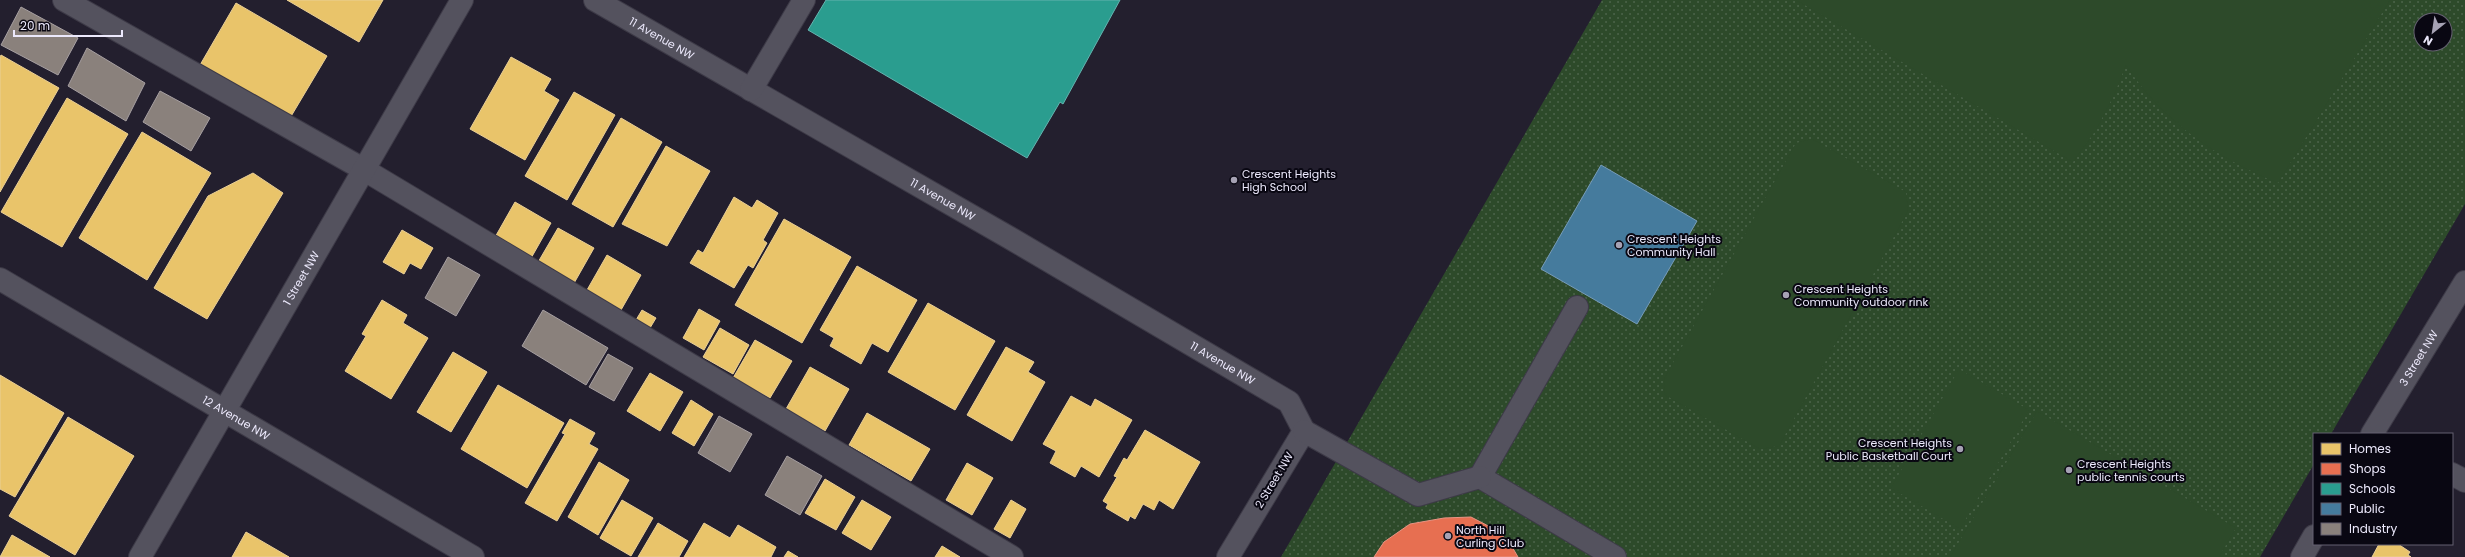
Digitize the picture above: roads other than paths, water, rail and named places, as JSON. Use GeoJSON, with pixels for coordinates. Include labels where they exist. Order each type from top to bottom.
{"type":"FeatureCollection","features":[{"type":"Feature","properties":{"kind":"street"},"geometry":{"type":"LineString","coordinates":[[64,0],[363,169],[1012,557]]}},
{"type":"Feature","properties":{"kind":"street","name":"1 Street NW"},"geometry":{"type":"LineString","coordinates":[[140,557],[462,0]]}},
{"type":"Feature","properties":{"kind":"street","name":"11 Avenue NW"},"geometry":{"type":"LineString","coordinates":[[595,0],[1288,402],[1304,431]]}},
{"type":"Feature","properties":{"kind":"street"},"geometry":{"type":"LineString","coordinates":[[751,90],[804,0]]}},
{"type":"Feature","properties":{"kind":"street","name":"12 Avenue NW"},"geometry":{"type":"LineString","coordinates":[[0,279],[473,557]]}},
{"type":"Feature","properties":{"kind":"street","name":"3 Street NW"},"geometry":{"type":"LineString","coordinates":[[2377,433],[2465,282]]}},
{"type":"Feature","properties":{"kind":"street"},"geometry":{"type":"LineString","coordinates":[[1304,431],[1418,495],[1480,478],[1577,307]]}},
{"type":"Feature","properties":{"kind":"street","name":"2 Street NW"},"geometry":{"type":"LineString","coordinates":[[1228,557],[1304,431]]}},
{"type":"Feature","properties":{"kind":"street"},"geometry":{"type":"LineString","coordinates":[[2453,475],[2465,481]]}},
{"type":"Feature","properties":{"kind":"street"},"geometry":{"type":"LineString","coordinates":[[1480,478],[1615,557]]}},
{"type":"Feature","properties":{"kind":"street"},"geometry":{"type":"LineString","coordinates":[[2302,557],[2313,538]]}},
{"type":"Feature","properties":{"kind":"place","name":"Crescent Heights High School"},"geometry":{"type":"Point","coordinates":[1234,180]}},
{"type":"Feature","properties":{"kind":"place","name":"Crescent Heights Community Hall"},"geometry":{"type":"Point","coordinates":[1619,245]}},
{"type":"Feature","properties":{"kind":"place","name":"Crescent Heights Community outdoor rink"},"geometry":{"type":"Point","coordinates":[1786,295]}},
{"type":"Feature","properties":{"kind":"place","name":"Crescent Heights Public Basketball Court"},"geometry":{"type":"Point","coordinates":[1960,449]}},
{"type":"Feature","properties":{"kind":"place","name":"Crescent Heights public tennis courts"},"geometry":{"type":"Point","coordinates":[2069,470]}},
{"type":"Feature","properties":{"kind":"place","name":"North Hill Curling Club"},"geometry":{"type":"Point","coordinates":[1448,536]}}]}
